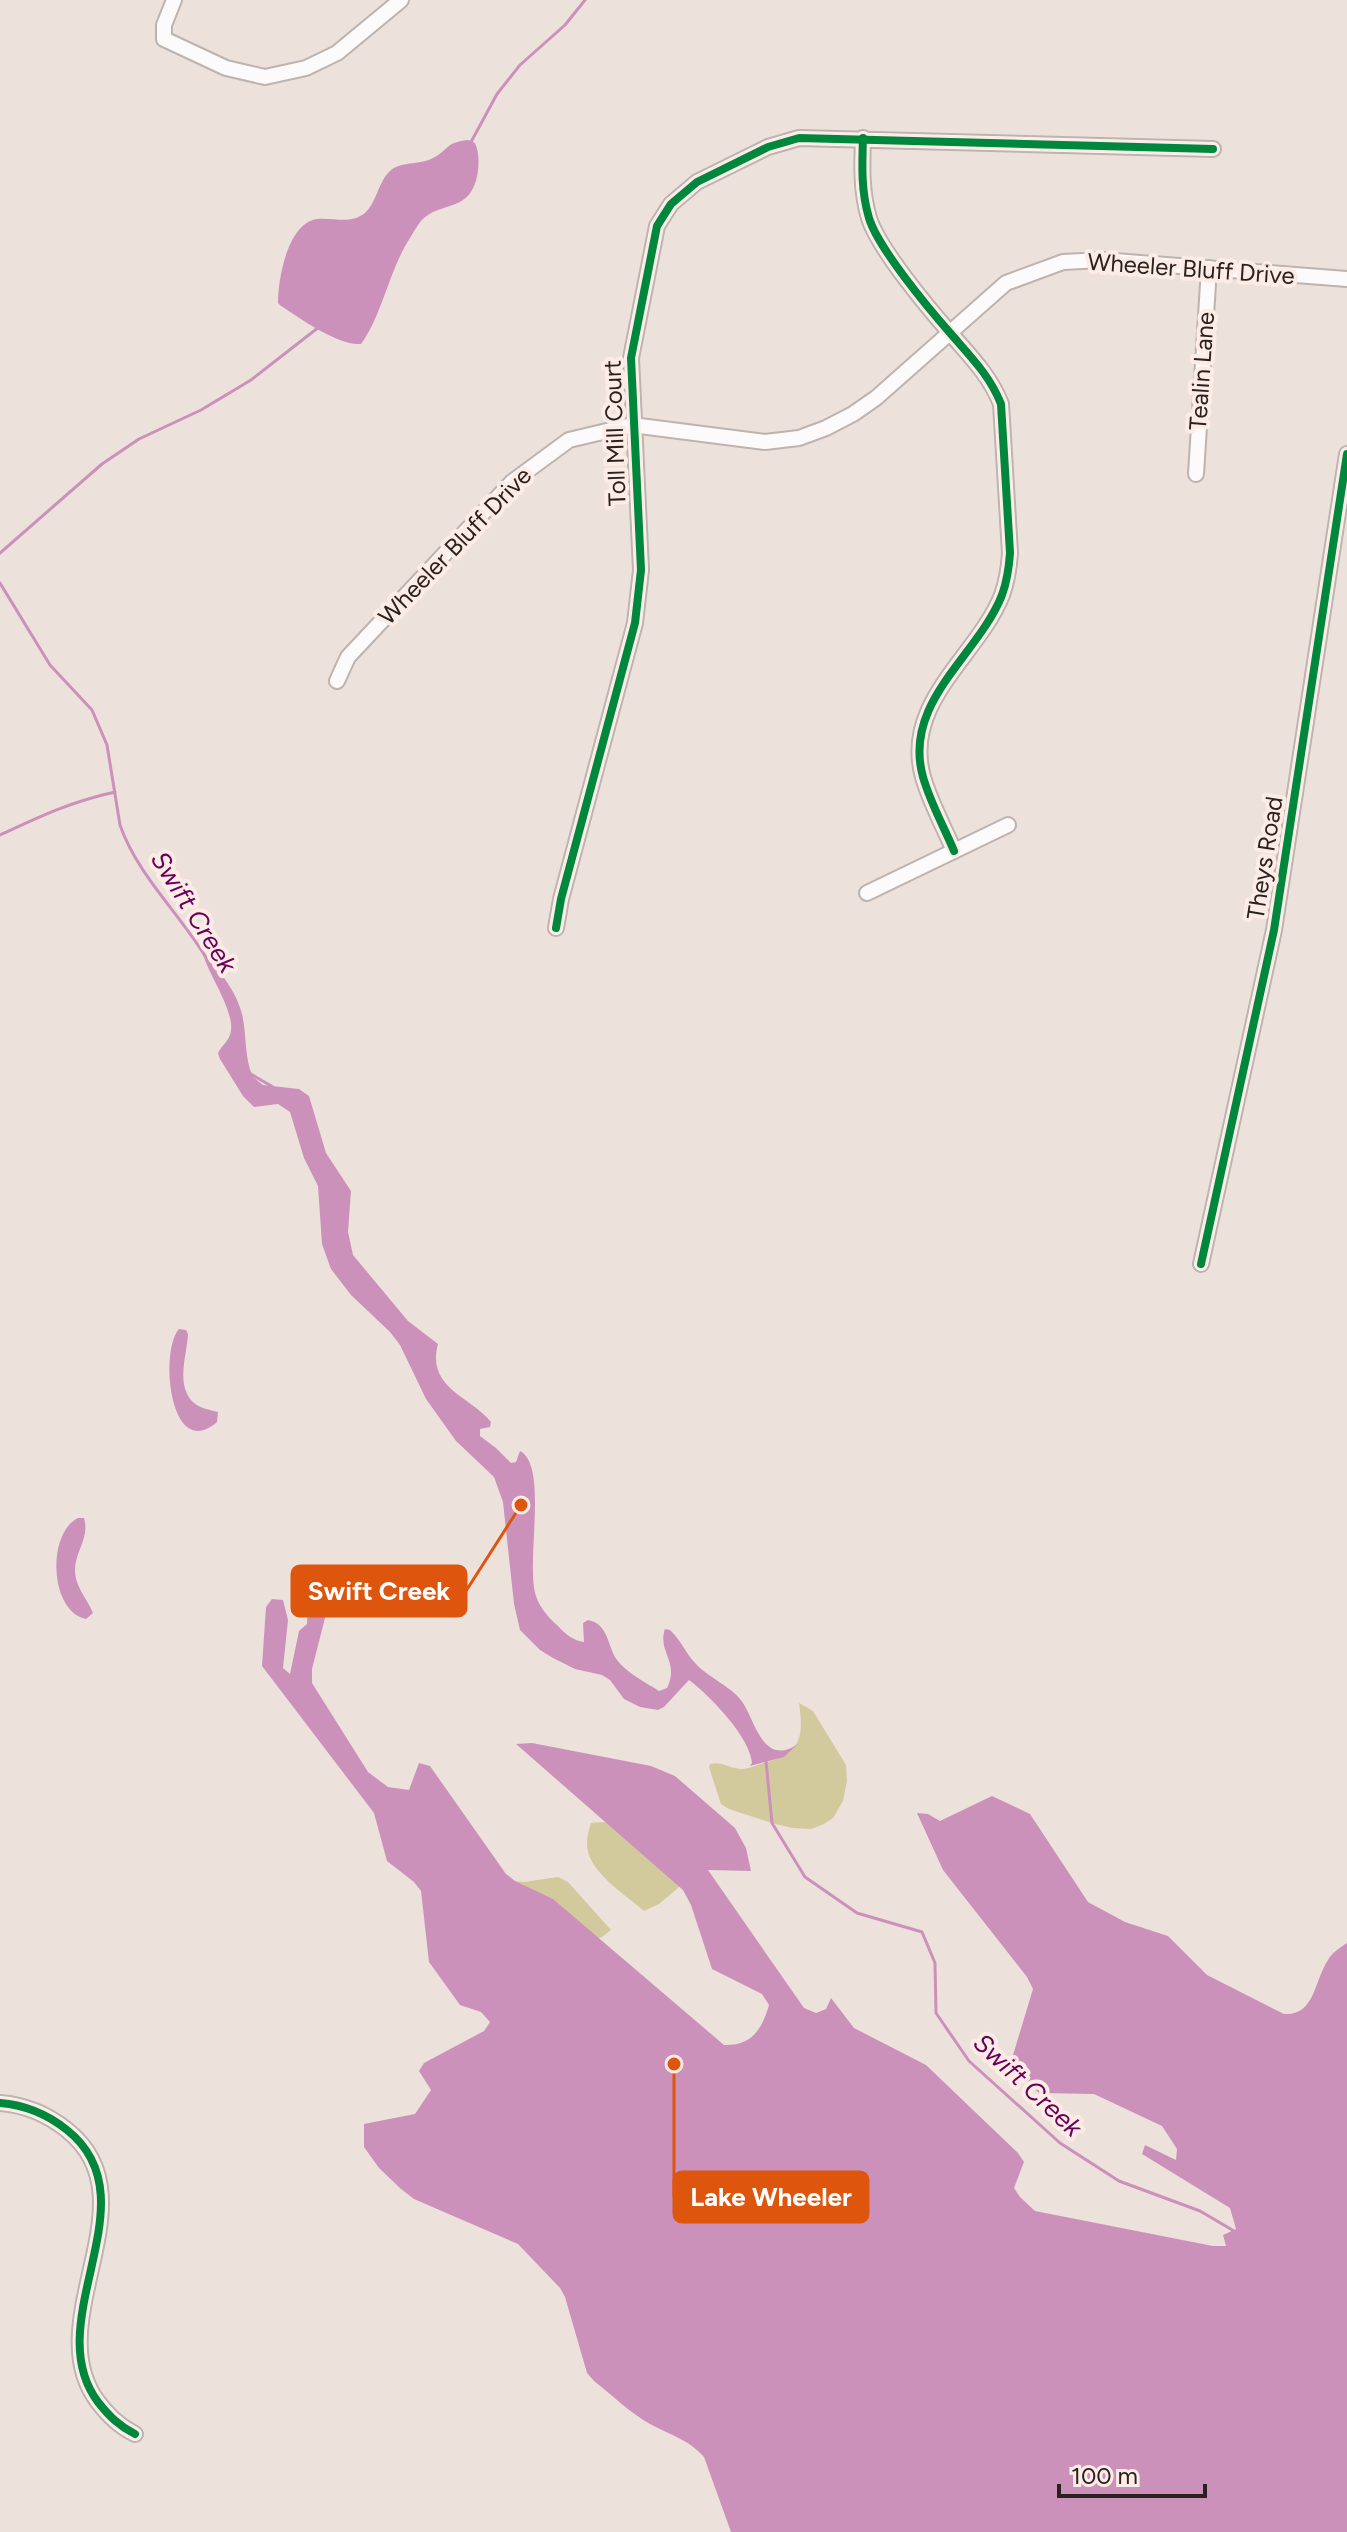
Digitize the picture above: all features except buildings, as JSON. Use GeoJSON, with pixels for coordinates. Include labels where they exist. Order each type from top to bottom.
{"type":"FeatureCollection","features":[{"type":"Feature","properties":{"kind":"street"},"geometry":{"type":"LineString","coordinates":[[174,0],[164,25],[164,39],[226,68],[265,77],[306,68],[337,53],[401,0]]}},
{"type":"Feature","properties":{"kind":"street","name":"Toll Mill Court"},"geometry":{"type":"LineString","coordinates":[[556,928],[564,886],[635,623],[641,570],[631,358],[657,226],[671,204],[697,182],[768,147],[799,138],[1213,149]]}},
{"type":"Feature","properties":{"kind":"street"},"geometry":{"type":"LineString","coordinates":[[863,138],[863,194],[870,222],[881,244],[993,383],[1001,404],[1005,434],[1009,573],[1002,597],[989,621],[933,700],[924,718],[920,748],[922,776],[954,851]]}},
{"type":"Feature","properties":{"kind":"street","name":"Wheeler Bluff Drive"},"geometry":{"type":"LineString","coordinates":[[337,681],[348,657],[512,482],[569,440],[632,425],[751,441],[799,438],[826,428],[876,398],[1006,283],[1063,262],[1102,260],[1347,279]]}},
{"type":"Feature","properties":{"kind":"street","name":"Tealin Lane"},"geometry":{"type":"LineString","coordinates":[[1196,474],[1209,268]]}},
{"type":"Feature","properties":{"kind":"street","name":"Theys Road"},"geometry":{"type":"LineString","coordinates":[[1201,1264],[1274,930],[1347,454]]}},
{"type":"Feature","properties":{"kind":"street"},"geometry":{"type":"LineString","coordinates":[[867,893],[1008,825]]}},
{"type":"Feature","properties":{"kind":"street"},"geometry":{"type":"LineString","coordinates":[[0,2103],[25,2106],[52,2118],[80,2140],[94,2165],[103,2209],[79,2341],[81,2365],[89,2390],[103,2409],[119,2426],[135,2434]]}},
{"type":"Feature","properties":{"kind":"shaded area"},"geometry":{"type":"Polygon","coordinates":[[[468,140],[475,143],[478,157],[478,173],[473,189],[463,200],[428,215],[418,225],[396,264],[375,320],[361,344],[341,341],[278,303],[287,253],[299,230],[307,223],[317,219],[348,220],[359,217],[369,208],[383,181],[394,168],[431,159],[450,145],[468,140]]]}},
{"type":"Feature","properties":{"kind":"shaded area"},"geometry":{"type":"Polygon","coordinates":[[[202,950],[226,980],[239,1005],[253,1077],[263,1085],[299,1089],[309,1096],[326,1153],[351,1191],[348,1232],[353,1255],[408,1321],[438,1344],[436,1359],[444,1381],[491,1422],[490,1427],[480,1429],[480,1436],[511,1463],[516,1462],[520,1451],[529,1460],[535,1495],[533,1581],[542,1609],[564,1632],[584,1642],[583,1623],[588,1620],[595,1622],[604,1631],[621,1665],[659,1691],[667,1688],[670,1679],[670,1664],[663,1637],[665,1629],[670,1630],[696,1664],[740,1699],[767,1745],[775,1750],[786,1750],[798,1744],[784,1757],[750,1766],[750,1753],[737,1730],[718,1706],[689,1680],[664,1707],[658,1710],[640,1707],[624,1699],[610,1680],[553,1658],[520,1630],[514,1604],[503,1502],[494,1477],[456,1441],[426,1399],[400,1345],[351,1295],[331,1269],[322,1244],[318,1186],[304,1158],[290,1112],[278,1104],[254,1107],[243,1096],[220,1059],[218,1053],[228,1039],[230,1018],[202,950]]]}},
{"type":"Feature","properties":{"kind":"shaded area"},"geometry":{"type":"Polygon","coordinates":[[[179,1329],[186,1330],[188,1334],[183,1379],[188,1396],[199,1406],[218,1412],[217,1422],[201,1431],[188,1428],[179,1416],[173,1399],[170,1359],[179,1329]]]}},
{"type":"Feature","properties":{"kind":"shaded area"},"geometry":{"type":"Polygon","coordinates":[[[78,1518],[84,1518],[85,1532],[76,1563],[76,1576],[93,1613],[86,1619],[74,1613],[65,1602],[56,1571],[61,1539],[68,1526],[78,1518]]]}},
{"type":"Feature","properties":{"kind":"shaded area"},"geometry":{"type":"Polygon","coordinates":[[[308,1598],[320,1598],[326,1614],[312,1669],[312,1683],[368,1772],[388,1787],[409,1790],[419,1763],[430,1766],[506,1874],[553,1899],[724,2045],[734,2045],[749,2039],[763,2022],[769,2005],[762,1994],[712,1969],[683,1890],[516,1744],[532,1743],[651,1766],[675,1776],[735,1828],[746,1848],[751,1871],[708,1870],[804,2008],[816,2013],[826,2009],[831,1998],[854,2028],[926,2065],[1018,2153],[1024,2162],[1014,2188],[1035,2211],[1213,2246],[1226,2246],[1223,2235],[1236,2229],[1230,2208],[1142,2154],[1145,2145],[1176,2160],[1177,2149],[1162,2126],[1094,2094],[1039,2093],[1028,2083],[1013,2055],[1033,1989],[1027,1977],[943,1870],[917,1813],[928,1814],[940,1821],[992,1796],[1030,1814],[1088,1902],[1125,1922],[1168,1936],[1207,1975],[1284,2014],[1294,2013],[1308,2003],[1330,1957],[1347,1943],[1347,2532],[731,2532],[704,2457],[685,2442],[635,2415],[587,2373],[560,2288],[518,2244],[414,2199],[379,2168],[364,2147],[364,2124],[415,2114],[431,2090],[419,2071],[424,2063],[484,2031],[490,2022],[481,2012],[460,2005],[429,1962],[421,1891],[387,1861],[374,1813],[262,1666],[266,1607],[272,1599],[283,1600],[288,1620],[283,1668],[290,1674],[299,1631],[307,1624],[308,1598]]]}},
{"type":"Feature","properties":{"kind":"shaded area"},"geometry":{"type":"Polygon","coordinates":[[[799,1703],[813,1711],[846,1765],[843,1801],[833,1818],[811,1829],[793,1828],[721,1804],[710,1764],[745,1769],[787,1754],[798,1742],[800,1734],[799,1703]]]}},
{"type":"Feature","properties":{"kind":"shaded area"},"geometry":{"type":"Polygon","coordinates":[[[621,1821],[685,1882],[659,1904],[644,1911],[608,1881],[588,1853],[591,1823],[621,1821]]]}},
{"type":"Feature","properties":{"kind":"shaded area"},"geometry":{"type":"Polygon","coordinates":[[[558,1877],[568,1882],[611,1930],[602,1937],[570,1948],[513,1881],[558,1877]]]}},
{"type":"Feature","properties":{"kind":"waterway"},"geometry":{"type":"LineString","coordinates":[[471,142],[497,94],[520,65],[565,25],[585,0]]}},
{"type":"Feature","properties":{"kind":"waterway"},"geometry":{"type":"LineString","coordinates":[[0,553],[102,464],[139,439],[201,410],[251,380],[319,327]]}},
{"type":"Feature","properties":{"kind":"waterway","name":"Swift Creek"},"geometry":{"type":"LineString","coordinates":[[0,583],[50,665],[92,710],[107,745],[120,825],[127,843],[205,956]]}},
{"type":"Feature","properties":{"kind":"waterway"},"geometry":{"type":"LineString","coordinates":[[0,835],[70,805],[115,792]]}},
{"type":"Feature","properties":{"kind":"waterway","name":"Swift Creek"},"geometry":{"type":"LineString","coordinates":[[249,1073],[273,1087]]}},
{"type":"Feature","properties":{"kind":"waterway","name":"Swift Creek"},"geometry":{"type":"LineString","coordinates":[[766,1761],[772,1823],[805,1877],[857,1913],[922,1932],[935,1963],[936,2013],[969,2061],[1060,2143],[1119,2181],[1200,2211],[1234,2231]]}},
{"type":"Feature","properties":{"kind":"cycle path"},"geometry":{"type":"LineString","coordinates":[[556,928],[561,899],[635,623],[641,570],[631,358],[657,226],[671,204],[697,182],[768,147],[799,138],[1213,149]]}},
{"type":"Feature","properties":{"kind":"cycle path"},"geometry":{"type":"LineString","coordinates":[[863,138],[863,188],[874,231],[905,278],[986,376],[1001,404],[1010,553],[1006,580],[991,617],[932,703],[923,726],[919,750],[926,786],[954,851]]}},
{"type":"Feature","properties":{"kind":"cycle path"},"geometry":{"type":"LineString","coordinates":[[1201,1264],[1274,930],[1347,454]]}},
{"type":"Feature","properties":{"kind":"cycle path"},"geometry":{"type":"LineString","coordinates":[[0,2103],[27,2108],[52,2119],[67,2130],[91,2158],[100,2191],[99,2225],[80,2335],[83,2370],[102,2407],[135,2434]]}},
{"type":"Feature","properties":{"kind":"place","name":"Swift Creek"},"geometry":{"type":"Point","coordinates":[521,1505]}},
{"type":"Feature","properties":{"kind":"place","name":"Lake Wheeler"},"geometry":{"type":"Point","coordinates":[674,2064]}}]}
